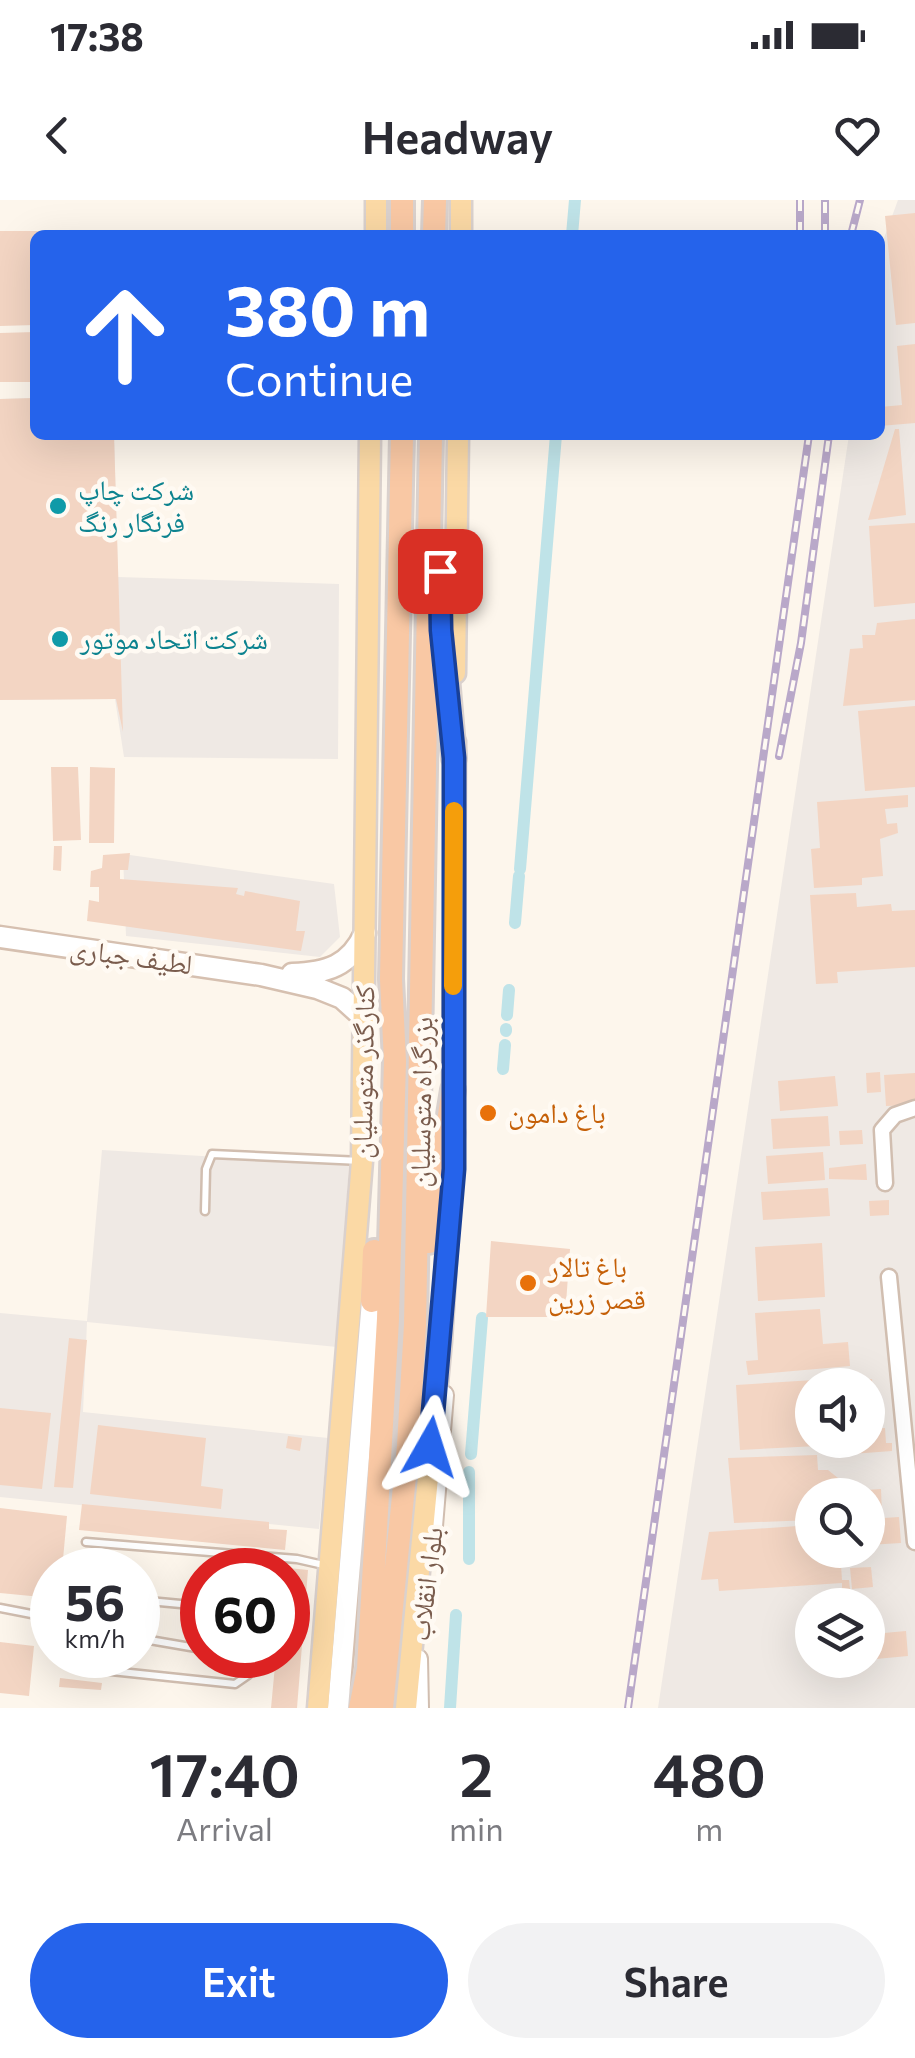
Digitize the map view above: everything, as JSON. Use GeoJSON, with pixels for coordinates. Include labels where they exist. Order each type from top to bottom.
{"type":"FeatureCollection","features":[{"type":"Feature","properties":{"kind":"highway"},"geometry":{"type":"LineString","coordinates":[[402,200],[402,230]]}},
{"type":"Feature","properties":{"kind":"highway"},"geometry":{"type":"LineString","coordinates":[[434,230],[435,200]]}},
{"type":"Feature","properties":{"kind":"highway","name":"بزرگراه متوسلیان"},"geometry":{"type":"LineString","coordinates":[[360,1708],[368,1669],[388,1319],[395,1060],[390,979],[402,440]]}},
{"type":"Feature","properties":{"kind":"highway","name":"بزرگراه متوسلیان"},"geometry":{"type":"LineString","coordinates":[[382,1708],[408,1446],[414,1324],[431,440]]}},
{"type":"Feature","properties":{"kind":"highway"},"geometry":{"type":"LineString","coordinates":[[430,492],[440,542],[441,630],[454,758]]}},
{"type":"Feature","properties":{"kind":"highway"},"geometry":{"type":"LineString","coordinates":[[372,1301],[383,1019],[390,979]]}},
{"type":"Feature","properties":{"kind":"highway"},"geometry":{"type":"LineString","coordinates":[[414,1324],[453,1090]]}},
{"type":"Feature","properties":{"kind":"main road"},"geometry":{"type":"LineString","coordinates":[[461,200],[461,230]]}},
{"type":"Feature","properties":{"kind":"main road","name":"کنارگذر متوسلیان"},"geometry":{"type":"LineString","coordinates":[[318,1708],[362,1161],[368,926],[370,440]]}},
{"type":"Feature","properties":{"kind":"main road"},"geometry":{"type":"LineString","coordinates":[[406,1708],[454,1169],[458,440]]}},
{"type":"Feature","properties":{"kind":"main road"},"geometry":{"type":"LineString","coordinates":[[262,975],[332,970],[357,951],[368,926]]}},
{"type":"Feature","properties":{"kind":"main road","name":"لطیف جباری"},"geometry":{"type":"LineString","coordinates":[[0,937],[262,975]]}},
{"type":"Feature","properties":{"kind":"main road"},"geometry":{"type":"LineString","coordinates":[[262,975],[342,998],[363,1016]]}},
{"type":"Feature","properties":{"kind":"main road"},"geometry":{"type":"LineString","coordinates":[[338,1708],[372,1301]]}},
{"type":"Feature","properties":{"kind":"street"},"geometry":{"type":"LineString","coordinates":[[885,1183],[882,1130],[895,1114],[915,1108]]}},
{"type":"Feature","properties":{"kind":"street"},"geometry":{"type":"LineString","coordinates":[[889,1277],[915,1542]]}},
{"type":"Feature","properties":{"kind":"street","name":"بلوار انقلاب"},"geometry":{"type":"LineString","coordinates":[[419,1708],[418,1657],[443,1426],[441,1341]]}},
{"type":"Feature","properties":{"kind":"lane"},"geometry":{"type":"LineString","coordinates":[[204,1211],[206,1169],[212,1154],[362,1161]]}},
{"type":"Feature","properties":{"kind":"lane"},"geometry":{"type":"LineString","coordinates":[[86,1542],[180,1550]]}},
{"type":"Feature","properties":{"kind":"lane"},"geometry":{"type":"LineString","coordinates":[[310,1563],[329,1566]]}},
{"type":"Feature","properties":{"kind":"lane"},"geometry":{"type":"LineString","coordinates":[[0,1608],[30,1614]]}},
{"type":"Feature","properties":{"kind":"lane"},"geometry":{"type":"LineString","coordinates":[[160,1676],[235,1684],[244,1678]]}},
{"type":"Feature","properties":{"kind":"shaded area"},"geometry":{"type":"Polygon","coordinates":[[[898,200],[915,200],[915,1708],[658,1708],[848,440],[885,440],[885,235],[898,200]]]}},
{"type":"Feature","properties":{"kind":"shaded area"},"geometry":{"type":"Polygon","coordinates":[[[30,398],[30,440],[114,440],[118,577],[339,584],[338,759],[124,757],[115,699],[0,700],[0,399],[30,398]]]}},
{"type":"Feature","properties":{"kind":"shaded area"},"geometry":{"type":"Polygon","coordinates":[[[123,854],[334,884],[340,937],[320,957],[126,936],[123,854]]]}},
{"type":"Feature","properties":{"kind":"shaded area"},"geometry":{"type":"Polygon","coordinates":[[[102,1150],[349,1165],[337,1347],[87,1322],[83,1412],[328,1438],[319,1529],[0,1497],[0,1313],[87,1321],[102,1150]]]}},
{"type":"Feature","properties":{"kind":"building"},"geometry":{"type":"Polygon","coordinates":[[[915,213],[915,323],[896,325],[885,216],[915,213]]]}},
{"type":"Feature","properties":{"kind":"building"},"geometry":{"type":"Polygon","coordinates":[[[0,231],[30,231],[30,325],[0,326],[0,231]]]}},
{"type":"Feature","properties":{"kind":"building"},"geometry":{"type":"Polygon","coordinates":[[[30,332],[30,382],[0,382],[0,333],[30,332]]]}},
{"type":"Feature","properties":{"kind":"building"},"geometry":{"type":"Polygon","coordinates":[[[915,344],[915,423],[885,426],[885,407],[902,405],[897,346],[915,344]]]}},
{"type":"Feature","properties":{"kind":"building"},"geometry":{"type":"Polygon","coordinates":[[[30,398],[30,440],[114,440],[123,732],[116,699],[0,700],[0,399],[30,398]]]}},
{"type":"Feature","properties":{"kind":"building"},"geometry":{"type":"Polygon","coordinates":[[[895,429],[899,429],[906,515],[868,520],[895,429]]]}},
{"type":"Feature","properties":{"kind":"building"},"geometry":{"type":"Polygon","coordinates":[[[915,523],[915,603],[874,607],[869,526],[915,523]]]}},
{"type":"Feature","properties":{"kind":"building"},"geometry":{"type":"Polygon","coordinates":[[[915,619],[915,700],[843,706],[850,649],[863,648],[862,635],[875,635],[877,623],[915,619]]]}},
{"type":"Feature","properties":{"kind":"building"},"geometry":{"type":"Polygon","coordinates":[[[915,706],[915,787],[865,791],[858,711],[915,706]]]}},
{"type":"Feature","properties":{"kind":"building"},"geometry":{"type":"Polygon","coordinates":[[[51,767],[78,767],[81,840],[53,841],[51,767]]]}},
{"type":"Feature","properties":{"kind":"building"},"geometry":{"type":"Polygon","coordinates":[[[90,767],[115,768],[114,843],[89,843],[90,767]]]}},
{"type":"Feature","properties":{"kind":"building"},"geometry":{"type":"Polygon","coordinates":[[[908,795],[908,807],[885,809],[887,824],[897,823],[898,833],[880,839],[883,876],[862,878],[862,885],[814,888],[811,849],[820,848],[817,802],[908,795]]]}},
{"type":"Feature","properties":{"kind":"building"},"geometry":{"type":"Polygon","coordinates":[[[54,846],[62,846],[61,871],[53,870],[54,846]]]}},
{"type":"Feature","properties":{"kind":"building"},"geometry":{"type":"Polygon","coordinates":[[[130,853],[128,870],[120,870],[120,879],[238,888],[236,894],[244,896],[245,891],[300,901],[296,931],[305,931],[301,951],[87,921],[89,900],[99,902],[99,887],[90,887],[91,871],[102,868],[103,855],[130,853]]]}},
{"type":"Feature","properties":{"kind":"building"},"geometry":{"type":"Polygon","coordinates":[[[856,893],[857,907],[891,904],[892,911],[915,910],[915,967],[837,972],[838,983],[816,984],[810,895],[856,893]]]}},
{"type":"Feature","properties":{"kind":"building"},"geometry":{"type":"Polygon","coordinates":[[[880,1072],[881,1092],[867,1093],[866,1073],[880,1072]]]}},
{"type":"Feature","properties":{"kind":"building"},"geometry":{"type":"Polygon","coordinates":[[[915,1073],[915,1105],[886,1106],[884,1075],[915,1073]]]}},
{"type":"Feature","properties":{"kind":"building"},"geometry":{"type":"Polygon","coordinates":[[[835,1076],[838,1106],[780,1111],[778,1081],[835,1076]]]}},
{"type":"Feature","properties":{"kind":"building"},"geometry":{"type":"Polygon","coordinates":[[[828,1116],[830,1146],[773,1149],[771,1119],[828,1116]]]}},
{"type":"Feature","properties":{"kind":"building"},"geometry":{"type":"Polygon","coordinates":[[[862,1130],[863,1144],[840,1145],[839,1131],[862,1130]]]}},
{"type":"Feature","properties":{"kind":"building"},"geometry":{"type":"Polygon","coordinates":[[[823,1152],[825,1180],[768,1184],[766,1156],[823,1152]]]}},
{"type":"Feature","properties":{"kind":"building"},"geometry":{"type":"Polygon","coordinates":[[[866,1164],[867,1180],[829,1179],[829,1168],[866,1164]]]}},
{"type":"Feature","properties":{"kind":"building"},"geometry":{"type":"Polygon","coordinates":[[[828,1188],[830,1216],[763,1220],[761,1192],[828,1188]]]}},
{"type":"Feature","properties":{"kind":"building"},"geometry":{"type":"Polygon","coordinates":[[[889,1200],[889,1215],[870,1216],[869,1201],[889,1200]]]}},
{"type":"Feature","properties":{"kind":"building","name":"باغ تالار قصر زرین"},"geometry":{"type":"Polygon","coordinates":[[[491,1241],[570,1249],[565,1317],[486,1317],[491,1241]]]}},
{"type":"Feature","properties":{"kind":"building"},"geometry":{"type":"Polygon","coordinates":[[[822,1243],[825,1297],[758,1301],[755,1247],[822,1243]]]}},
{"type":"Feature","properties":{"kind":"building"},"geometry":{"type":"Polygon","coordinates":[[[820,1309],[823,1344],[848,1342],[850,1366],[748,1375],[746,1361],[758,1360],[755,1313],[820,1309]]]}},
{"type":"Feature","properties":{"kind":"building"},"geometry":{"type":"Polygon","coordinates":[[[69,1338],[87,1340],[73,1488],[54,1487],[69,1338]]]}},
{"type":"Feature","properties":{"kind":"building"},"geometry":{"type":"Polygon","coordinates":[[[795,1381],[795,1447],[740,1450],[736,1385],[795,1381]]]}},
{"type":"Feature","properties":{"kind":"building"},"geometry":{"type":"Polygon","coordinates":[[[0,1408],[51,1413],[42,1489],[0,1485],[0,1408]]]}},
{"type":"Feature","properties":{"kind":"building"},"geometry":{"type":"Polygon","coordinates":[[[98,1425],[206,1438],[201,1486],[223,1489],[221,1509],[90,1494],[98,1425]]]}},
{"type":"Feature","properties":{"kind":"building"},"geometry":{"type":"Polygon","coordinates":[[[885,1428],[886,1443],[892,1443],[892,1451],[885,1452],[885,1428]]]}},
{"type":"Feature","properties":{"kind":"building"},"geometry":{"type":"Polygon","coordinates":[[[288,1436],[302,1438],[300,1451],[286,1448],[288,1436]]]}},
{"type":"Feature","properties":{"kind":"building"},"geometry":{"type":"Polygon","coordinates":[[[728,1458],[817,1458],[818,1470],[828,1470],[838,1478],[795,1478],[795,1521],[734,1523],[728,1458]]]}},
{"type":"Feature","properties":{"kind":"building"},"geometry":{"type":"Polygon","coordinates":[[[82,1504],[269,1522],[269,1529],[287,1530],[285,1548],[264,1548],[79,1530],[82,1504]]]}},
{"type":"Feature","properties":{"kind":"building"},"geometry":{"type":"Polygon","coordinates":[[[0,1508],[67,1516],[64,1548],[30,1548],[30,1596],[0,1593],[0,1508]]]}},
{"type":"Feature","properties":{"kind":"building"},"geometry":{"type":"Polygon","coordinates":[[[899,1517],[901,1543],[885,1544],[885,1518],[899,1517]]]}},
{"type":"Feature","properties":{"kind":"building"},"geometry":{"type":"Polygon","coordinates":[[[795,1526],[795,1568],[841,1568],[842,1580],[849,1580],[850,1588],[842,1588],[842,1583],[719,1591],[718,1579],[701,1580],[709,1532],[795,1526]]]}},
{"type":"Feature","properties":{"kind":"building"},"geometry":{"type":"Polygon","coordinates":[[[850,1568],[871,1568],[873,1587],[852,1588],[850,1568]]]}},
{"type":"Feature","properties":{"kind":"building"},"geometry":{"type":"Polygon","coordinates":[[[906,1631],[908,1656],[885,1658],[885,1633],[906,1631]]]}},
{"type":"Feature","properties":{"kind":"building"},"geometry":{"type":"Polygon","coordinates":[[[0,1642],[30,1646],[29,1696],[0,1693],[0,1642]]]}},
{"type":"Feature","properties":{"kind":"building"},"geometry":{"type":"Polygon","coordinates":[[[60,1678],[102,1683],[101,1690],[59,1687],[60,1678]]]}},
{"type":"Feature","properties":{"kind":"building"},"geometry":{"type":"Polygon","coordinates":[[[274,1678],[299,1678],[297,1708],[271,1708],[274,1678]]]}},
{"type":"Feature","properties":{"kind":"waterway"},"geometry":{"type":"LineString","coordinates":[[572,230],[575,200]]}},
{"type":"Feature","properties":{"kind":"waterway"},"geometry":{"type":"LineString","coordinates":[[520,869],[556,440]]}},
{"type":"Feature","properties":{"kind":"waterway"},"geometry":{"type":"LineString","coordinates":[[515,923],[519,876]]}},
{"type":"Feature","properties":{"kind":"waterway"},"geometry":{"type":"LineString","coordinates":[[507,1015],[509,990]]}},
{"type":"Feature","properties":{"kind":"waterway"},"geometry":{"type":"LineString","coordinates":[[503,1069],[505,1045]]}},
{"type":"Feature","properties":{"kind":"waterway"},"geometry":{"type":"LineString","coordinates":[[471,1454],[482,1318]]}},
{"type":"Feature","properties":{"kind":"waterway"},"geometry":{"type":"LineString","coordinates":[[469,1472],[469,1559]]}},
{"type":"Feature","properties":{"kind":"waterway"},"geometry":{"type":"LineString","coordinates":[[450,1708],[456,1615]]}},
{"type":"Feature","properties":{"kind":"railway"},"geometry":{"type":"LineString","coordinates":[[800,200],[800,230]]}},
{"type":"Feature","properties":{"kind":"railway"},"geometry":{"type":"LineString","coordinates":[[825,200],[825,230]]}},
{"type":"Feature","properties":{"kind":"railway"},"geometry":{"type":"LineString","coordinates":[[852,230],[860,200]]}},
{"type":"Feature","properties":{"kind":"railway"},"geometry":{"type":"LineString","coordinates":[[628,1708],[808,440]]}},
{"type":"Feature","properties":{"kind":"railway"},"geometry":{"type":"LineString","coordinates":[[779,756],[801,643],[828,440]]}},
{"type":"Feature","properties":{"kind":"slow traffic"},"geometry":{"type":"LineString","coordinates":[[453,986],[454,811]]}},
{"type":"Feature","properties":{"kind":"place","name":"شرکت چاپ فرنگار رنگ"},"geometry":{"type":"Point","coordinates":[58,506]}},
{"type":"Feature","properties":{"kind":"place","name":"شرکت اتحاد موتور"},"geometry":{"type":"Point","coordinates":[60,639]}},
{"type":"Feature","properties":{"kind":"place","name":"باغ دامون"},"geometry":{"type":"Point","coordinates":[488,1113]}},
{"type":"Feature","properties":{"kind":"place","name":"باغ تالار قصر زرین"},"geometry":{"type":"Point","coordinates":[528,1283]}},
{"type":"Feature","properties":{"kind":"route"},"geometry":{"type":"LineString","coordinates":[[430,1447],[454,1169],[454,758],[441,630],[440,571]]}}]}
